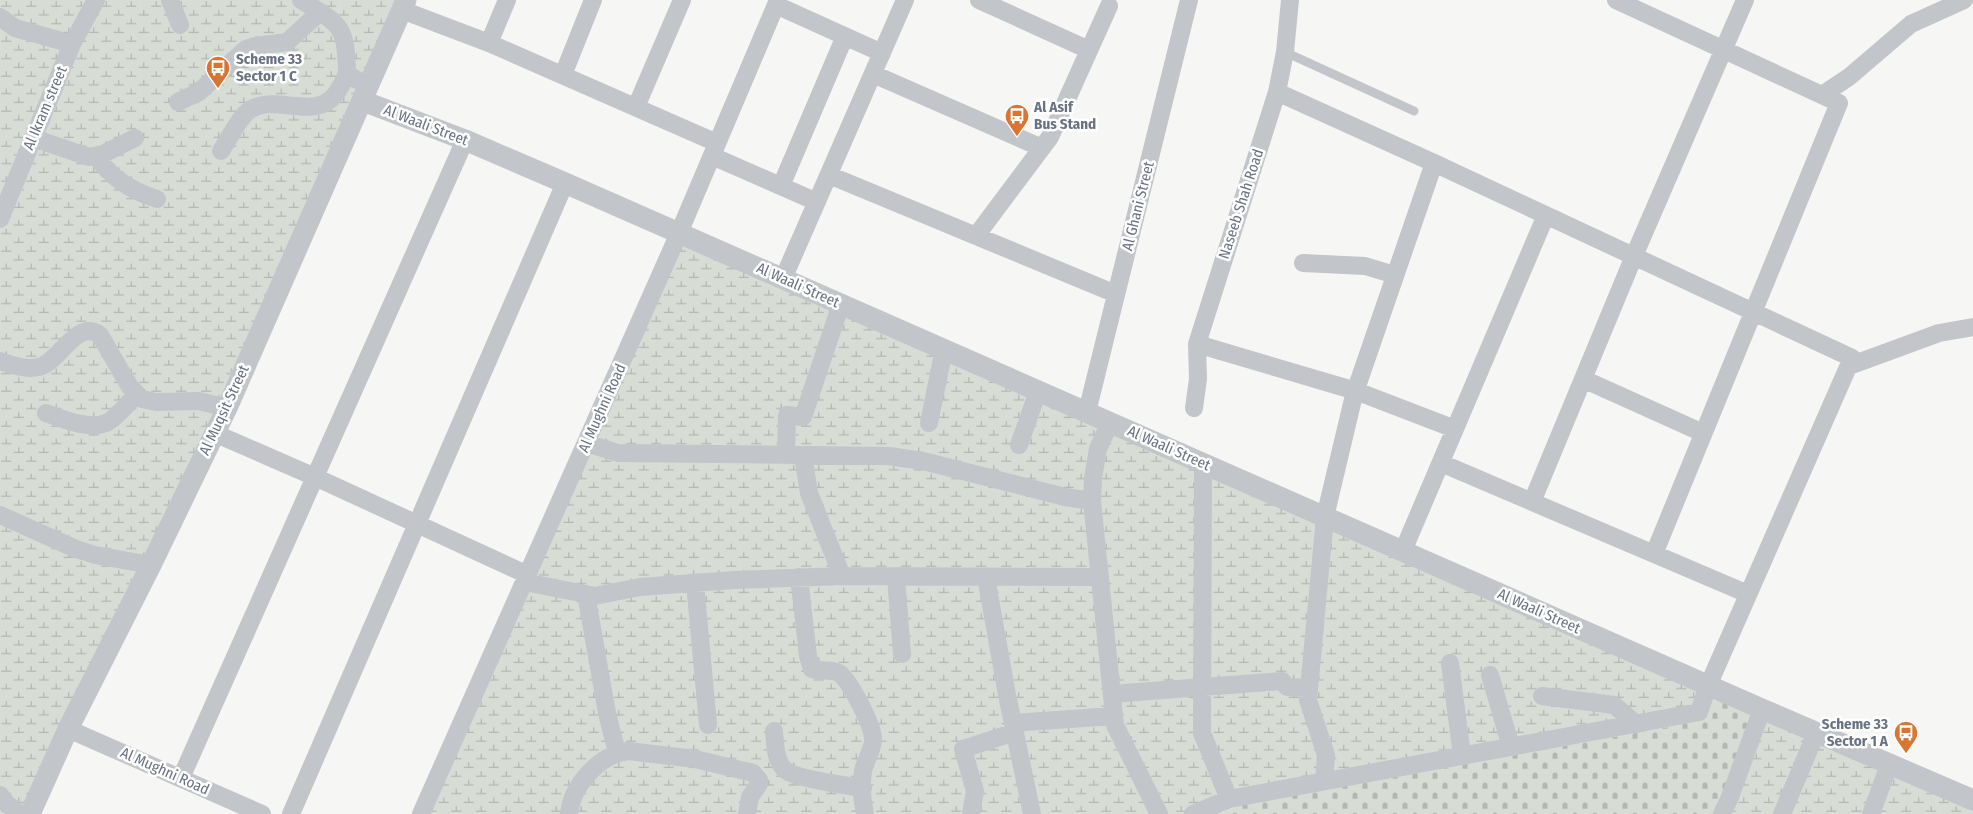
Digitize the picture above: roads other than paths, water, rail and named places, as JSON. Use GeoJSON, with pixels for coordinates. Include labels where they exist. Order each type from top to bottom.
{"type":"FeatureCollection","features":[{"type":"Feature","properties":{"kind":"street","name":"Al Ikram street"},"geometry":{"type":"LineString","coordinates":[[0,219],[4,199],[33,138],[72,44],[96,0]]}},
{"type":"Feature","properties":{"kind":"street"},"geometry":{"type":"LineString","coordinates":[[170,0],[180,25]]}},
{"type":"Feature","properties":{"kind":"street"},"geometry":{"type":"LineString","coordinates":[[221,151],[246,113],[254,108],[275,104],[313,107],[324,104],[335,95],[347,74],[346,48],[343,35],[332,20],[301,0]]}},
{"type":"Feature","properties":{"kind":"street"},"geometry":{"type":"LineString","coordinates":[[489,43],[507,0]]}},
{"type":"Feature","properties":{"kind":"street"},"geometry":{"type":"LineString","coordinates":[[563,75],[593,0]]}},
{"type":"Feature","properties":{"kind":"street"},"geometry":{"type":"LineString","coordinates":[[636,107],[682,0]]}},
{"type":"Feature","properties":{"kind":"street"},"geometry":{"type":"LineString","coordinates":[[783,279],[905,0]]}},
{"type":"Feature","properties":{"kind":"street"},"geometry":{"type":"LineString","coordinates":[[979,0],[1088,50]]}},
{"type":"Feature","properties":{"kind":"street","name":"Al Ghani Street"},"geometry":{"type":"LineString","coordinates":[[1087,412],[1189,0]]}},
{"type":"Feature","properties":{"kind":"street","name":"Naseeb Shah Road"},"geometry":{"type":"LineString","coordinates":[[1194,408],[1198,379],[1197,344],[1277,92],[1285,52],[1290,0]]}},
{"type":"Feature","properties":{"kind":"street"},"geometry":{"type":"LineString","coordinates":[[1616,0],[1839,103],[1654,554]]}},
{"type":"Feature","properties":{"kind":"street"},"geometry":{"type":"LineString","coordinates":[[1532,502],[1634,256],[1745,0]]}},
{"type":"Feature","properties":{"kind":"street"},"geometry":{"type":"LineString","coordinates":[[1822,95],[1849,77],[1911,24],[1964,0]]}},
{"type":"Feature","properties":{"kind":"street"},"geometry":{"type":"LineString","coordinates":[[777,2],[882,53]]}},
{"type":"Feature","properties":{"kind":"street","name":"Al Mughni Road"},"geometry":{"type":"LineString","coordinates":[[421,814],[679,233],[777,2]]}},
{"type":"Feature","properties":{"kind":"street"},"geometry":{"type":"LineString","coordinates":[[404,5],[636,107],[781,186],[817,202]]}},
{"type":"Feature","properties":{"kind":"street","name":"Al Muqsit Street"},"geometry":{"type":"LineString","coordinates":[[30,814],[68,728],[151,565],[227,408],[404,5]]}},
{"type":"Feature","properties":{"kind":"street"},"geometry":{"type":"LineString","coordinates":[[976,236],[1050,137],[1109,6]]}},
{"type":"Feature","properties":{"kind":"street"},"geometry":{"type":"LineString","coordinates":[[178,102],[199,92],[246,48],[287,42],[320,12]]}},
{"type":"Feature","properties":{"kind":"street"},"geometry":{"type":"LineString","coordinates":[[0,17],[14,28],[72,44]]}},
{"type":"Feature","properties":{"kind":"street"},"geometry":{"type":"LineString","coordinates":[[781,186],[845,36]]}},
{"type":"Feature","properties":{"kind":"street"},"geometry":{"type":"LineString","coordinates":[[347,74],[364,94]]}},
{"type":"Feature","properties":{"kind":"street"},"geometry":{"type":"LineString","coordinates":[[873,74],[1042,148]]}},
{"type":"Feature","properties":{"kind":"street"},"geometry":{"type":"LineString","coordinates":[[1193,814],[1229,799],[1699,712],[1708,686],[1852,358],[1277,92]]}},
{"type":"Feature","properties":{"kind":"street","name":"Al Waali Street"},"geometry":{"type":"LineString","coordinates":[[364,94],[1708,686],[1973,800]]}},
{"type":"Feature","properties":{"kind":"street"},"geometry":{"type":"LineString","coordinates":[[33,138],[80,155],[96,156],[135,138]]}},
{"type":"Feature","properties":{"kind":"street"},"geometry":{"type":"LineString","coordinates":[[180,778],[465,140]]}},
{"type":"Feature","properties":{"kind":"street"},"geometry":{"type":"LineString","coordinates":[[96,156],[106,170],[120,183],[157,199]]}},
{"type":"Feature","properties":{"kind":"street"},"geometry":{"type":"LineString","coordinates":[[1324,781],[1326,755],[1308,700],[1325,517],[1356,391],[1434,163]]}},
{"type":"Feature","properties":{"kind":"street"},"geometry":{"type":"LineString","coordinates":[[829,175],[1116,294]]}},
{"type":"Feature","properties":{"kind":"street"},"geometry":{"type":"LineString","coordinates":[[291,814],[565,183]]}},
{"type":"Feature","properties":{"kind":"street"},"geometry":{"type":"LineString","coordinates":[[1404,551],[1546,215]]}},
{"type":"Feature","properties":{"kind":"street"},"geometry":{"type":"LineString","coordinates":[[1303,263],[1365,266],[1395,275]]}},
{"type":"Feature","properties":{"kind":"street"},"geometry":{"type":"LineString","coordinates":[[786,455],[787,414],[803,417],[841,304]]}},
{"type":"Feature","properties":{"kind":"street"},"geometry":{"type":"LineString","coordinates":[[1848,366],[1939,333],[1973,327]]}},
{"type":"Feature","properties":{"kind":"street"},"geometry":{"type":"LineString","coordinates":[[0,361],[25,368],[39,367],[54,359],[66,343],[73,338],[89,332],[96,332],[100,335],[136,395],[142,399],[156,402],[199,401],[227,408]]}},
{"type":"Feature","properties":{"kind":"street"},"geometry":{"type":"LineString","coordinates":[[1197,344],[1356,391],[1455,429]]}},
{"type":"Feature","properties":{"kind":"street"},"geometry":{"type":"LineString","coordinates":[[929,423],[944,349]]}},
{"type":"Feature","properties":{"kind":"street"},"geometry":{"type":"LineString","coordinates":[[1583,379],[1703,433]]}},
{"type":"Feature","properties":{"kind":"street"},"geometry":{"type":"LineString","coordinates":[[1019,445],[1038,391]]}},
{"type":"Feature","properties":{"kind":"street"},"geometry":{"type":"LineString","coordinates":[[46,413],[75,423],[104,424],[116,416],[136,395]]}},
{"type":"Feature","properties":{"kind":"street"},"geometry":{"type":"LineString","coordinates":[[1110,422],[1098,449],[1093,478],[1092,501],[1115,725],[1159,814]]}},
{"type":"Feature","properties":{"kind":"street"},"geometry":{"type":"LineString","coordinates":[[214,433],[417,524],[526,578],[595,596],[640,587],[799,577],[1100,577]]}},
{"type":"Feature","properties":{"kind":"street"},"geometry":{"type":"LineString","coordinates":[[586,443],[618,453],[888,456],[924,461],[1065,497],[1092,501]]}},
{"type":"Feature","properties":{"kind":"street"},"geometry":{"type":"LineString","coordinates":[[803,455],[809,494],[842,576]]}},
{"type":"Feature","properties":{"kind":"street"},"geometry":{"type":"LineString","coordinates":[[1203,463],[1202,733],[1229,799]]}},
{"type":"Feature","properties":{"kind":"street"},"geometry":{"type":"LineString","coordinates":[[1441,464],[1748,594]]}},
{"type":"Feature","properties":{"kind":"street"},"geometry":{"type":"LineString","coordinates":[[0,515],[76,549],[96,555],[151,565]]}},
{"type":"Feature","properties":{"kind":"street"},"geometry":{"type":"LineString","coordinates":[[799,577],[808,656],[812,669],[819,672],[837,672],[846,680],[862,707],[873,738],[863,772],[862,804],[865,814]]}},
{"type":"Feature","properties":{"kind":"street"},"geometry":{"type":"LineString","coordinates":[[896,577],[902,654]]}},
{"type":"Feature","properties":{"kind":"street"},"geometry":{"type":"LineString","coordinates":[[986,577],[1032,814]]}},
{"type":"Feature","properties":{"kind":"street"},"geometry":{"type":"LineString","coordinates":[[695,583],[708,725]]}},
{"type":"Feature","properties":{"kind":"street"},"geometry":{"type":"LineString","coordinates":[[586,594],[607,713],[617,752]]}},
{"type":"Feature","properties":{"kind":"street"},"geometry":{"type":"LineString","coordinates":[[1450,663],[1462,756]]}},
{"type":"Feature","properties":{"kind":"street"},"geometry":{"type":"LineString","coordinates":[[1490,676],[1511,747]]}},
{"type":"Feature","properties":{"kind":"street"},"geometry":{"type":"LineString","coordinates":[[1112,694],[1282,681],[1287,687],[1309,688]]}},
{"type":"Feature","properties":{"kind":"street"},"geometry":{"type":"LineString","coordinates":[[1542,696],[1614,705],[1636,724]]}},
{"type":"Feature","properties":{"kind":"street"},"geometry":{"type":"LineString","coordinates":[[1722,814],[1762,709]]}},
{"type":"Feature","properties":{"kind":"street"},"geometry":{"type":"LineString","coordinates":[[971,814],[975,791],[963,749],[1014,728],[1114,716]]}},
{"type":"Feature","properties":{"kind":"street","name":"Al Mughni Road"},"geometry":{"type":"LineString","coordinates":[[68,728],[262,814]]}},
{"type":"Feature","properties":{"kind":"street"},"geometry":{"type":"LineString","coordinates":[[774,732],[777,758],[784,769],[800,776],[863,788]]}},
{"type":"Feature","properties":{"kind":"street"},"geometry":{"type":"LineString","coordinates":[[1782,814],[1816,733]]}},
{"type":"Feature","properties":{"kind":"street"},"geometry":{"type":"LineString","coordinates":[[569,814],[576,792],[586,776],[617,752],[628,751],[695,759],[753,773],[759,780],[759,784],[750,797],[746,814]]}},
{"type":"Feature","properties":{"kind":"street"},"geometry":{"type":"LineString","coordinates":[[1871,814],[1889,765]]}},
{"type":"Feature","properties":{"kind":"street"},"geometry":{"type":"LineString","coordinates":[[0,794],[6,803],[20,814]]}},
{"type":"Feature","properties":{"kind":"lane"},"geometry":{"type":"LineString","coordinates":[[1285,52],[1414,111]]}},
{"type":"Feature","properties":{"kind":"place","name":"Scheme 33 Sector 1 C"},"geometry":{"type":"Point","coordinates":[218,89]}},
{"type":"Feature","properties":{"kind":"place","name":"Al Asif Bus Stand"},"geometry":{"type":"Point","coordinates":[1017,137]}},
{"type":"Feature","properties":{"kind":"place","name":"Scheme 33 Sector 1 A"},"geometry":{"type":"Point","coordinates":[1906,754]}}]}
